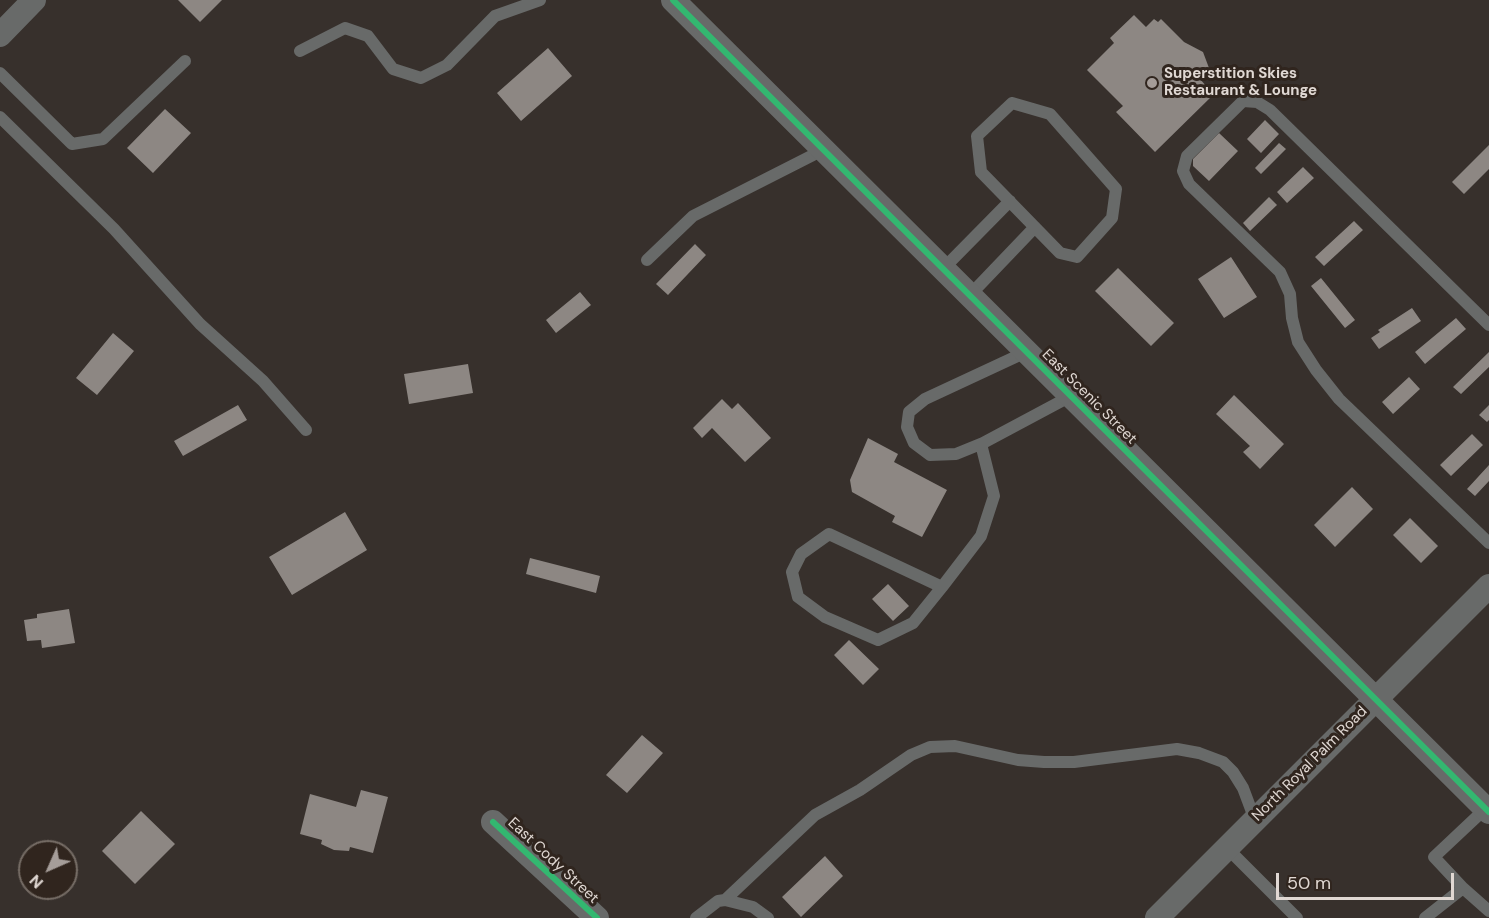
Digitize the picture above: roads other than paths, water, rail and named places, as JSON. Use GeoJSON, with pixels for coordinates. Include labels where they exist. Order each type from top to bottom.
{"type":"FeatureCollection","features":[{"type":"Feature","properties":{"kind":"street"},"geometry":{"type":"LineString","coordinates":[[0,35],[34,0]]}},
{"type":"Feature","properties":{"kind":"street","name":"East Scenic Street"},"geometry":{"type":"LineString","coordinates":[[682,3],[823,150],[1487,810]]}},
{"type":"Feature","properties":{"kind":"street","name":"North Royal Palm Road"},"geometry":{"type":"LineString","coordinates":[[1157,918],[1489,586]]}},
{"type":"Feature","properties":{"kind":"street","name":"East Cody Street"},"geometry":{"type":"LineString","coordinates":[[493,822],[597,918]]}},
{"type":"Feature","properties":{"kind":"lane"},"geometry":{"type":"LineString","coordinates":[[300,51],[345,28],[368,36],[393,69],[421,78],[447,65],[495,16],[540,0]]}},
{"type":"Feature","properties":{"kind":"lane"},"geometry":{"type":"LineString","coordinates":[[0,73],[72,144],[104,139],[185,61]]}},
{"type":"Feature","properties":{"kind":"lane"},"geometry":{"type":"LineString","coordinates":[[1489,325],[1270,110],[1257,102],[1243,101],[1187,156],[1183,171],[1189,184],[1280,272],[1290,294],[1292,318],[1298,342],[1316,370],[1339,399],[1489,543]]}},
{"type":"Feature","properties":{"kind":"lane"},"geometry":{"type":"LineString","coordinates":[[1012,103],[1050,114],[1116,189],[1112,218],[1077,257],[1060,253],[1010,201],[981,172],[977,136],[1012,103]]}},
{"type":"Feature","properties":{"kind":"lane"},"geometry":{"type":"LineString","coordinates":[[0,117],[114,229],[200,324],[264,381],[306,430]]}},
{"type":"Feature","properties":{"kind":"lane"},"geometry":{"type":"LineString","coordinates":[[647,260],[693,216],[823,150]]}},
{"type":"Feature","properties":{"kind":"lane"},"geometry":{"type":"LineString","coordinates":[[943,269],[1010,201]]}},
{"type":"Feature","properties":{"kind":"lane"},"geometry":{"type":"LineString","coordinates":[[970,295],[1035,227]]}},
{"type":"Feature","properties":{"kind":"lane"},"geometry":{"type":"LineString","coordinates":[[1026,352],[925,399],[909,412],[907,427],[914,442],[930,455],[956,454],[981,444],[1071,396]]}},
{"type":"Feature","properties":{"kind":"lane"},"geometry":{"type":"LineString","coordinates":[[942,587],[829,534],[801,554],[792,572],[798,597],[825,617],[878,640],[913,623],[942,587],[981,536],[994,496],[981,444]]}},
{"type":"Feature","properties":{"kind":"lane"},"geometry":{"type":"LineString","coordinates":[[725,900],[815,815],[860,790],[911,755],[930,747],[955,746],[1018,760],[1044,762],[1074,762],[1177,749],[1199,753],[1223,762],[1233,772],[1244,788],[1255,820]]}},
{"type":"Feature","properties":{"kind":"lane"},"geometry":{"type":"LineString","coordinates":[[1487,810],[1434,857],[1463,888],[1489,911]]}},
{"type":"Feature","properties":{"kind":"lane"},"geometry":{"type":"LineString","coordinates":[[1227,848],[1297,918]]}},
{"type":"Feature","properties":{"kind":"lane"},"geometry":{"type":"LineString","coordinates":[[1425,918],[1463,888]]}},
{"type":"Feature","properties":{"kind":"lane"},"geometry":{"type":"LineString","coordinates":[[696,918],[718,901],[725,900],[753,907],[768,918]]}},
{"type":"Feature","properties":{"kind":"place","name":"Superstition Skies Restaurant & Lounge"},"geometry":{"type":"Point","coordinates":[1152,83]}}]}
